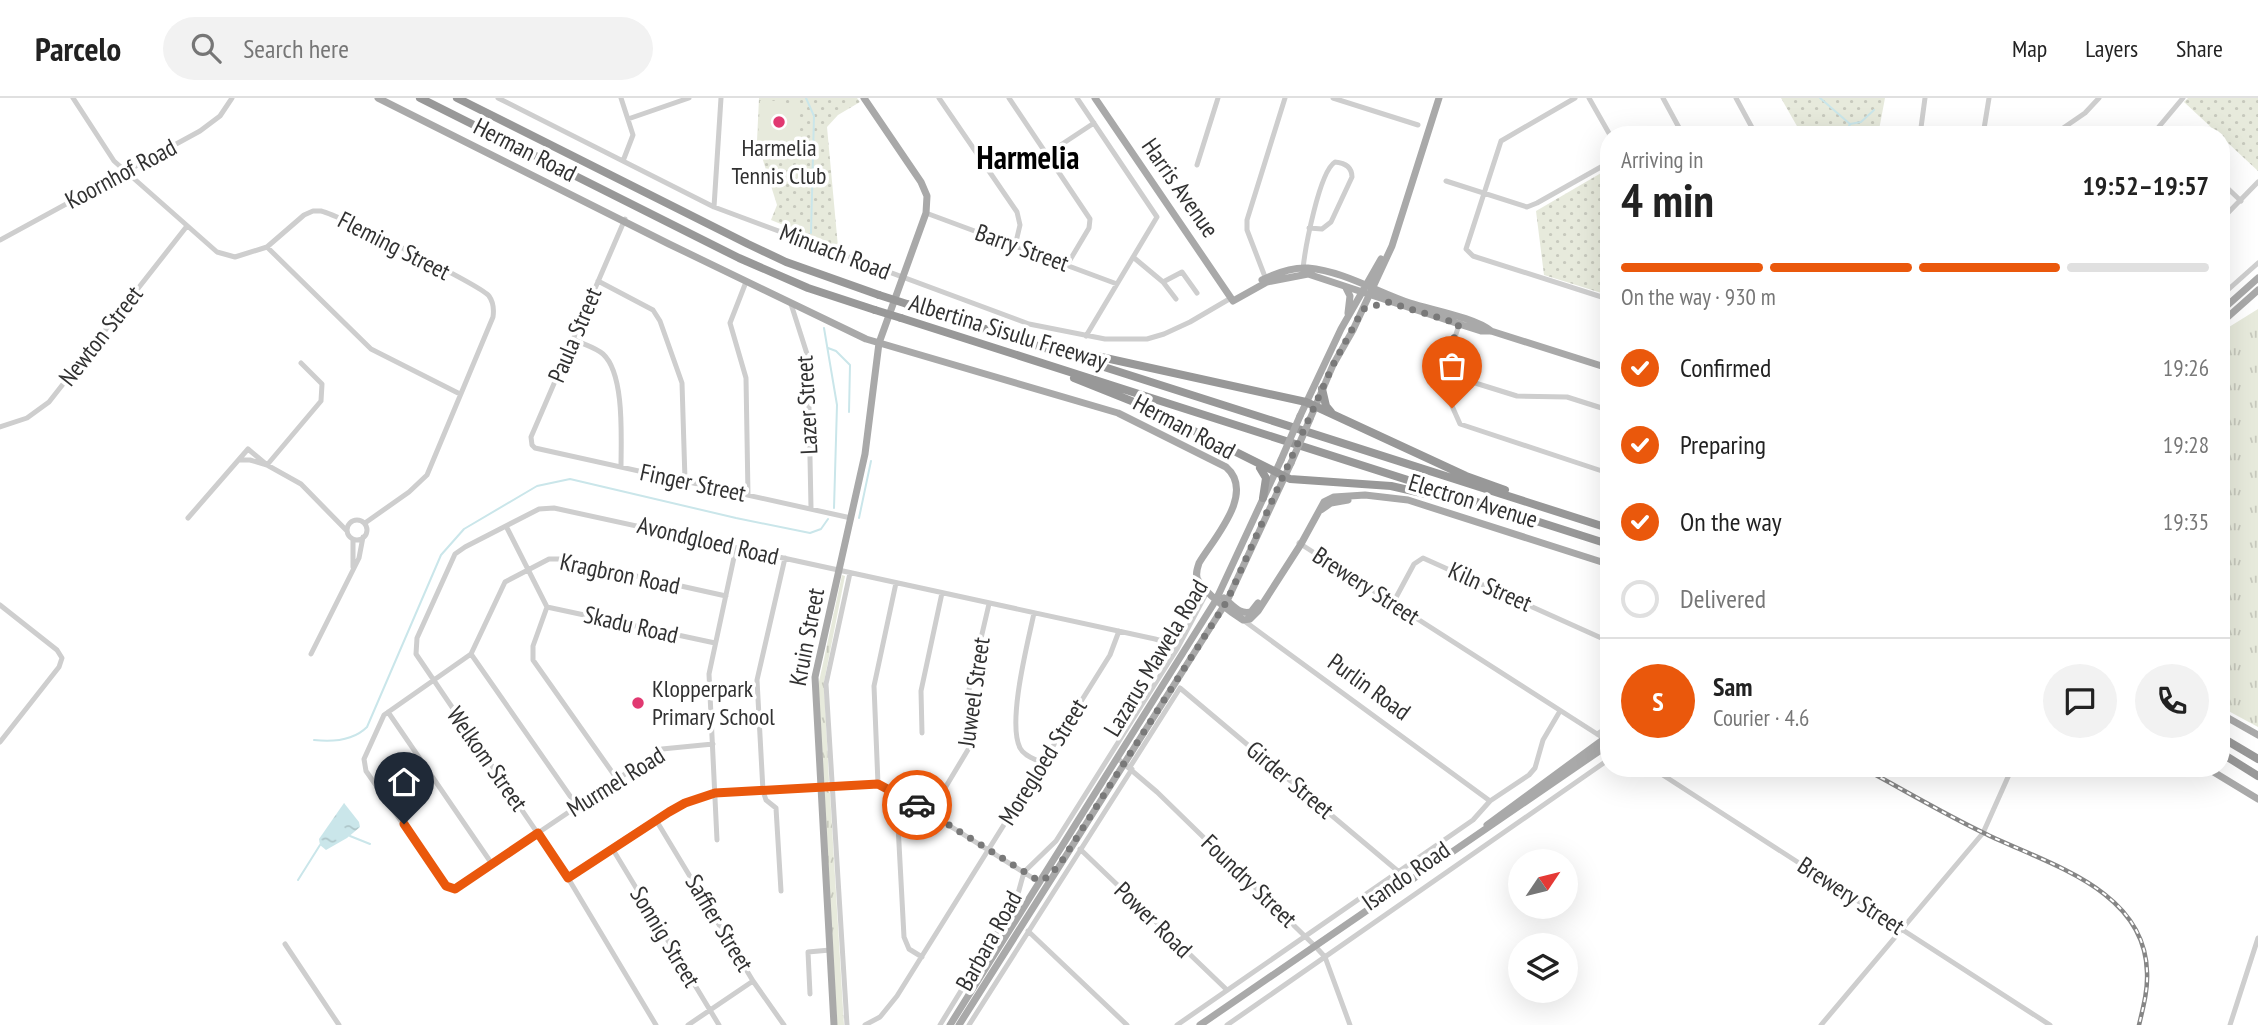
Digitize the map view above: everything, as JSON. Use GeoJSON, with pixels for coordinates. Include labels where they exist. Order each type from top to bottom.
{"type":"FeatureCollection","features":[{"type":"Feature","properties":{"kind":"highway","name":"Albertina Sisulu Freeway"},"geometry":{"type":"LineString","coordinates":[[420,98],[739,258],[808,288],[1600,541]]}},
{"type":"Feature","properties":{"kind":"highway","name":"Albertina Sisulu Freeway"},"geometry":{"type":"LineString","coordinates":[[457,98],[786,262],[879,295],[1600,525]]}},
{"type":"Feature","properties":{"kind":"highway"},"geometry":{"type":"LineString","coordinates":[[1043,347],[1080,352],[1306,402],[1466,476],[1521,496],[1531,503]]}},
{"type":"Feature","properties":{"kind":"highway"},"geometry":{"type":"LineString","coordinates":[[1056,368],[1073,378],[1144,406],[1284,477],[1294,480],[1391,486],[1504,510]]}},
{"type":"Feature","properties":{"kind":"highway"},"geometry":{"type":"LineString","coordinates":[[1322,389],[1326,406],[1332,412]]}},
{"type":"Feature","properties":{"kind":"highway"},"geometry":{"type":"LineString","coordinates":[[1249,459],[1266,476],[1263,498]]}},
{"type":"Feature","properties":{"kind":"highway"},"geometry":{"type":"LineString","coordinates":[[2230,743],[2258,760]]}},
{"type":"Feature","properties":{"kind":"highway"},"geometry":{"type":"LineString","coordinates":[[2230,759],[2258,776]]}},
{"type":"Feature","properties":{"kind":"main road","name":"Herman Road"},"geometry":{"type":"LineString","coordinates":[[378,98],[580,199],[588,200],[746,282],[878,343],[1118,413],[1226,467],[1237,481],[1237,496],[1198,567],[1197,579],[1207,589]]}},
{"type":"Feature","properties":{"kind":"main road"},"geometry":{"type":"LineString","coordinates":[[864,98],[921,182],[927,196],[926,213]]}},
{"type":"Feature","properties":{"kind":"main road","name":"Harris Avenue"},"geometry":{"type":"LineString","coordinates":[[1095,98],[1230,300]]}},
{"type":"Feature","properties":{"kind":"main road"},"geometry":{"type":"LineString","coordinates":[[1367,291],[1395,234],[1438,101],[1445,98]]}},
{"type":"Feature","properties":{"kind":"main road","name":"Kruin Street"},"geometry":{"type":"LineString","coordinates":[[834,1025],[815,683],[869,430],[878,343],[926,213]]}},
{"type":"Feature","properties":{"kind":"main road"},"geometry":{"type":"LineString","coordinates":[[1230,300],[1266,280],[1302,271],[1321,270],[1388,302],[1460,321]]}},
{"type":"Feature","properties":{"kind":"main road"},"geometry":{"type":"LineString","coordinates":[[1302,271],[1460,321],[1481,331],[1492,331],[1600,365]]}},
{"type":"Feature","properties":{"kind":"main road"},"geometry":{"type":"LineString","coordinates":[[2230,303],[2258,278]]}},
{"type":"Feature","properties":{"kind":"main road"},"geometry":{"type":"LineString","coordinates":[[1345,286],[1350,296],[1347,317]]}},
{"type":"Feature","properties":{"kind":"main road"},"geometry":{"type":"LineString","coordinates":[[2230,315],[2258,290]]}},
{"type":"Feature","properties":{"kind":"main road","name":"Lazarus Mawela Road"},"geometry":{"type":"LineString","coordinates":[[959,1025],[1126,764],[1225,603],[1291,463],[1322,389],[1363,309],[1367,291]]}},
{"type":"Feature","properties":{"kind":"main road","name":"Lazarus Mawela Road"},"geometry":{"type":"LineString","coordinates":[[950,1025],[1039,881],[1126,764],[1218,594],[1347,317],[1367,291]]}},
{"type":"Feature","properties":{"kind":"main road"},"geometry":{"type":"LineString","coordinates":[[1363,309],[1388,302]]}},
{"type":"Feature","properties":{"kind":"main road","name":"Electron Avenue"},"geometry":{"type":"LineString","coordinates":[[1243,620],[1250,620],[1256,615],[1324,502],[1331,497],[1402,498],[1600,561]]}},
{"type":"Feature","properties":{"kind":"main road","name":"Electron Avenue"},"geometry":{"type":"LineString","coordinates":[[1225,603],[1242,613],[1251,612],[1301,541]]}},
{"type":"Feature","properties":{"kind":"main road"},"geometry":{"type":"LineString","coordinates":[[1207,589],[1218,594],[1225,603]]}},
{"type":"Feature","properties":{"kind":"main road"},"geometry":{"type":"LineString","coordinates":[[1207,589],[1218,594]]}},
{"type":"Feature","properties":{"kind":"main road","name":"Purlin Road"},"geometry":{"type":"LineString","coordinates":[[1225,603],[1243,620]]}},
{"type":"Feature","properties":{"kind":"main road"},"geometry":{"type":"LineString","coordinates":[[2230,719],[2258,735]]}},
{"type":"Feature","properties":{"kind":"main road","name":"Isando Road"},"geometry":{"type":"LineString","coordinates":[[1200,1025],[1600,745]]}},
{"type":"Feature","properties":{"kind":"main road"},"geometry":{"type":"LineString","coordinates":[[2222,777],[2258,799]]}},
{"type":"Feature","properties":{"kind":"main road"},"geometry":{"type":"LineString","coordinates":[[1039,881],[1048,877],[1060,864]]}},
{"type":"Feature","properties":{"kind":"street","name":"Fleming Street"},"geometry":{"type":"LineString","coordinates":[[73,98],[105,150],[125,172],[213,250],[223,255],[235,257],[267,247],[304,215],[321,211],[486,293],[493,305],[493,317],[427,475],[365,523]]}},
{"type":"Feature","properties":{"kind":"street","name":"Koornhof Road"},"geometry":{"type":"LineString","coordinates":[[0,240],[200,131],[220,116],[232,98]]}},
{"type":"Feature","properties":{"kind":"street","name":"Minuach Road"},"geometry":{"type":"LineString","coordinates":[[498,98],[714,207],[1029,324],[1116,340],[1147,339],[1164,334],[1230,300]]}},
{"type":"Feature","properties":{"kind":"street"},"geometry":{"type":"LineString","coordinates":[[621,98],[632,138],[623,161]]}},
{"type":"Feature","properties":{"kind":"street"},"geometry":{"type":"LineString","coordinates":[[628,119],[689,98]]}},
{"type":"Feature","properties":{"kind":"street"},"geometry":{"type":"LineString","coordinates":[[714,207],[721,98]]}},
{"type":"Feature","properties":{"kind":"street"},"geometry":{"type":"LineString","coordinates":[[939,98],[1017,212],[1020,225],[1015,246]]}},
{"type":"Feature","properties":{"kind":"street"},"geometry":{"type":"LineString","coordinates":[[1009,98],[1090,219],[1089,228],[1067,265]]}},
{"type":"Feature","properties":{"kind":"street"},"geometry":{"type":"LineString","coordinates":[[1077,98],[1155,212],[1157,220],[1086,336]]}},
{"type":"Feature","properties":{"kind":"street"},"geometry":{"type":"LineString","coordinates":[[1197,165],[1218,98]]}},
{"type":"Feature","properties":{"kind":"street"},"geometry":{"type":"LineString","coordinates":[[1266,280],[1248,231],[1247,220],[1285,98]]}},
{"type":"Feature","properties":{"kind":"street"},"geometry":{"type":"LineString","coordinates":[[1333,98],[1418,125]]}},
{"type":"Feature","properties":{"kind":"street"},"geometry":{"type":"LineString","coordinates":[[1575,98],[1500,141],[1466,245],[1467,252],[1473,256],[1600,296]]}},
{"type":"Feature","properties":{"kind":"street"},"geometry":{"type":"LineString","coordinates":[[1589,98],[1605,126]]}},
{"type":"Feature","properties":{"kind":"street"},"geometry":{"type":"LineString","coordinates":[[1663,98],[1678,126]]}},
{"type":"Feature","properties":{"kind":"street"},"geometry":{"type":"LineString","coordinates":[[1736,98],[1751,126]]}},
{"type":"Feature","properties":{"kind":"street"},"geometry":{"type":"LineString","coordinates":[[1921,126],[1925,98]]}},
{"type":"Feature","properties":{"kind":"street"},"geometry":{"type":"LineString","coordinates":[[1984,126],[1989,98]]}},
{"type":"Feature","properties":{"kind":"street"},"geometry":{"type":"LineString","coordinates":[[2066,126],[2085,113],[2099,98]]}},
{"type":"Feature","properties":{"kind":"street"},"geometry":{"type":"LineString","coordinates":[[2160,125],[2179,100]]}},
{"type":"Feature","properties":{"kind":"street"},"geometry":{"type":"LineString","coordinates":[[1047,154],[1094,122]]}},
{"type":"Feature","properties":{"kind":"street"},"geometry":{"type":"LineString","coordinates":[[1302,271],[1304,248],[1310,228],[1330,165],[1337,162],[1347,165],[1352,172],[1351,179],[1331,222],[1324,228],[1310,228]]}},
{"type":"Feature","properties":{"kind":"street"},"geometry":{"type":"LineString","coordinates":[[1446,181],[1530,206],[1600,167]]}},
{"type":"Feature","properties":{"kind":"street"},"geometry":{"type":"LineString","coordinates":[[2230,211],[2258,182]]}},
{"type":"Feature","properties":{"kind":"street"},"geometry":{"type":"LineString","coordinates":[[2230,191],[2241,201]]}},
{"type":"Feature","properties":{"kind":"street","name":"Barry Street"},"geometry":{"type":"LineString","coordinates":[[926,213],[1117,284]]}},
{"type":"Feature","properties":{"kind":"street","name":"Paula Street"},"geometry":{"type":"LineString","coordinates":[[535,448],[530,443],[531,437],[625,220]]}},
{"type":"Feature","properties":{"kind":"street","name":"Newton Street"},"geometry":{"type":"LineString","coordinates":[[0,428],[27,418],[49,402],[187,226]]}},
{"type":"Feature","properties":{"kind":"street"},"geometry":{"type":"LineString","coordinates":[[267,247],[367,346],[460,394]]}},
{"type":"Feature","properties":{"kind":"street"},"geometry":{"type":"LineString","coordinates":[[1133,257],[1163,282],[1176,299]]}},
{"type":"Feature","properties":{"kind":"street"},"geometry":{"type":"LineString","coordinates":[[2230,288],[2258,263]]}},
{"type":"Feature","properties":{"kind":"street"},"geometry":{"type":"LineString","coordinates":[[1163,282],[1180,271],[1197,293]]}},
{"type":"Feature","properties":{"kind":"street"},"geometry":{"type":"LineString","coordinates":[[598,281],[653,310],[660,321],[682,386],[685,480]]}},
{"type":"Feature","properties":{"kind":"street"},"geometry":{"type":"LineString","coordinates":[[746,282],[730,323],[746,378],[748,495]]}},
{"type":"Feature","properties":{"kind":"street","name":"Lazer Street"},"geometry":{"type":"LineString","coordinates":[[791,304],[808,357],[811,508]]}},
{"type":"Feature","properties":{"kind":"street"},"geometry":{"type":"LineString","coordinates":[[1460,321],[1443,373],[1445,392],[1462,426],[1600,470]]}},
{"type":"Feature","properties":{"kind":"street"},"geometry":{"type":"LineString","coordinates":[[573,339],[600,352],[608,362],[621,398],[621,467]]}},
{"type":"Feature","properties":{"kind":"street"},"geometry":{"type":"LineString","coordinates":[[267,465],[321,401],[322,384],[301,363]]}},
{"type":"Feature","properties":{"kind":"street"},"geometry":{"type":"LineString","coordinates":[[1443,373],[1517,396],[1567,397],[1600,407]]}},
{"type":"Feature","properties":{"kind":"street","name":"Finger Street"},"geometry":{"type":"LineString","coordinates":[[535,448],[851,518]]}},
{"type":"Feature","properties":{"kind":"street"},"geometry":{"type":"LineString","coordinates":[[188,518],[248,449],[267,465],[301,484],[354,539],[352,570]]}},
{"type":"Feature","properties":{"kind":"street"},"geometry":{"type":"LineString","coordinates":[[236,461],[246,459],[267,465]]}},
{"type":"Feature","properties":{"kind":"street","name":"Avondgloed Road"},"geometry":{"type":"LineString","coordinates":[[418,635],[453,556],[465,547],[539,509],[554,508],[1119,631],[1169,643],[1177,649]]}},
{"type":"Feature","properties":{"kind":"street"},"geometry":{"type":"LineString","coordinates":[[310,654],[359,558],[363,537],[367,531],[365,523],[358,520],[351,522],[331,515]]}},
{"type":"Feature","properties":{"kind":"street"},"geometry":{"type":"LineString","coordinates":[[347,531],[351,522]]}},
{"type":"Feature","properties":{"kind":"street"},"geometry":{"type":"LineString","coordinates":[[506,526],[547,607],[533,646],[533,660],[617,779]]}},
{"type":"Feature","properties":{"kind":"street"},"geometry":{"type":"LineString","coordinates":[[354,539],[363,537]]}},
{"type":"Feature","properties":{"kind":"street","name":"Brewery Street"},"geometry":{"type":"LineString","coordinates":[[1301,541],[1600,736]]}},
{"type":"Feature","properties":{"kind":"street"},"geometry":{"type":"LineString","coordinates":[[718,840],[709,674],[736,548]]}},
{"type":"Feature","properties":{"kind":"street","name":"Kragbron Road"},"geometry":{"type":"LineString","coordinates":[[471,654],[504,584],[528,569],[554,558],[726,596]]}},
{"type":"Feature","properties":{"kind":"street"},"geometry":{"type":"LineString","coordinates":[[780,891],[776,808],[766,800],[764,790],[757,680],[785,558]]}},
{"type":"Feature","properties":{"kind":"street","name":"Kiln Street"},"geometry":{"type":"LineString","coordinates":[[1393,603],[1414,564],[1423,558],[1600,637]]}},
{"type":"Feature","properties":{"kind":"street","name":"Kruin Street"},"geometry":{"type":"LineString","coordinates":[[847,1025],[826,684],[850,573]]}},
{"type":"Feature","properties":{"kind":"street"},"geometry":{"type":"LineString","coordinates":[[878,784],[874,686],[896,583]]}},
{"type":"Feature","properties":{"kind":"street","name":"Barbara Road"},"geometry":{"type":"LineString","coordinates":[[940,1025],[1016,901],[1024,872],[1056,841],[1177,649],[1207,589]]}},
{"type":"Feature","properties":{"kind":"street"},"geometry":{"type":"LineString","coordinates":[[922,733],[921,691],[942,593]]}},
{"type":"Feature","properties":{"kind":"street","name":"Juweel Street"},"geometry":{"type":"LineString","coordinates":[[930,814],[969,748],[968,694],[989,604]]}},
{"type":"Feature","properties":{"kind":"street"},"geometry":{"type":"LineString","coordinates":[[0,605],[59,652],[62,658],[59,667],[0,742]]}},
{"type":"Feature","properties":{"kind":"street","name":"Skadu Road"},"geometry":{"type":"LineString","coordinates":[[547,607],[715,643]]}},
{"type":"Feature","properties":{"kind":"street"},"geometry":{"type":"LineString","coordinates":[[1034,613],[1017,696],[1017,717],[1019,747],[1042,764]]}},
{"type":"Feature","properties":{"kind":"street","name":"Purlin Road"},"geometry":{"type":"LineString","coordinates":[[1243,620],[1490,801]]}},
{"type":"Feature","properties":{"kind":"street","name":"Moregloed Street"},"geometry":{"type":"LineString","coordinates":[[865,1025],[876,1021],[888,1008],[922,957],[1113,650],[1119,631]]}},
{"type":"Feature","properties":{"kind":"street","name":"Welkom Street"},"geometry":{"type":"LineString","coordinates":[[418,635],[416,654],[432,681],[568,878],[656,1025]]}},
{"type":"Feature","properties":{"kind":"street"},"geometry":{"type":"LineString","coordinates":[[492,864],[387,712],[471,654],[577,807]]}},
{"type":"Feature","properties":{"kind":"street","name":"Girder Street"},"geometry":{"type":"LineString","coordinates":[[1126,764],[1180,688],[1399,872]]}},
{"type":"Feature","properties":{"kind":"street","name":"Isando Road"},"geometry":{"type":"LineString","coordinates":[[1177,1025],[1473,820],[1490,801],[1529,775],[1535,768],[1543,740],[1560,711]]}},
{"type":"Feature","properties":{"kind":"street","name":"Murmel Road"},"geometry":{"type":"LineString","coordinates":[[387,712],[377,726],[363,763],[445,884],[452,889],[458,889],[663,748],[713,744]]}},
{"type":"Feature","properties":{"kind":"street"},"geometry":{"type":"LineString","coordinates":[[969,1025],[1080,849],[1126,764]]}},
{"type":"Feature","properties":{"kind":"street","name":"Foundry Street"},"geometry":{"type":"LineString","coordinates":[[1126,764],[1325,957],[1350,1025]]}},
{"type":"Feature","properties":{"kind":"street","name":"Isando Road"},"geometry":{"type":"LineString","coordinates":[[1227,1025],[1600,766]]}},
{"type":"Feature","properties":{"kind":"street","name":"Brewery Street"},"geometry":{"type":"LineString","coordinates":[[1666,777],[2050,1025]]}},
{"type":"Feature","properties":{"kind":"street"},"geometry":{"type":"LineString","coordinates":[[1821,1025],[1983,833],[2008,777]]}},
{"type":"Feature","properties":{"kind":"street"},"geometry":{"type":"LineString","coordinates":[[568,878],[685,803],[715,793],[878,784],[909,800],[1039,881]]}},
{"type":"Feature","properties":{"kind":"street"},"geometry":{"type":"LineString","coordinates":[[909,800],[898,825],[904,937],[909,949],[922,957]]}},
{"type":"Feature","properties":{"kind":"street","name":"Saffier Street"},"geometry":{"type":"LineString","coordinates":[[656,820],[753,981],[784,1025]]}},
{"type":"Feature","properties":{"kind":"street","name":"Sonnig Street"},"geometry":{"type":"LineString","coordinates":[[612,848],[719,1025]]}},
{"type":"Feature","properties":{"kind":"street","name":"Power Road"},"geometry":{"type":"LineString","coordinates":[[1080,849],[1227,990]]}},
{"type":"Feature","properties":{"kind":"street"},"geometry":{"type":"LineString","coordinates":[[1028,931],[1127,1025]]}},
{"type":"Feature","properties":{"kind":"street"},"geometry":{"type":"LineString","coordinates":[[2230,1025],[2258,938]]}},
{"type":"Feature","properties":{"kind":"street"},"geometry":{"type":"LineString","coordinates":[[285,944],[339,1025]]}},
{"type":"Feature","properties":{"kind":"street"},"geometry":{"type":"LineString","coordinates":[[810,994],[808,952],[830,950]]}},
{"type":"Feature","properties":{"kind":"street"},"geometry":{"type":"LineString","coordinates":[[688,1025],[753,981]]}},
{"type":"Feature","properties":{"kind":"green space"},"geometry":{"type":"Polygon","coordinates":[[[759,98],[857,98],[860,102],[838,115],[827,127],[838,247],[771,220],[777,205],[757,141],[759,98]]]}},
{"type":"Feature","properties":{"kind":"green space"},"geometry":{"type":"Polygon","coordinates":[[[1781,98],[1885,98],[1880,126],[1797,126],[1781,98]]]}},
{"type":"Feature","properties":{"kind":"green space"},"geometry":{"type":"Polygon","coordinates":[[[2188,98],[2258,98],[2258,171],[2230,145],[2230,126],[2210,126],[2184,102],[2188,98]]]}},
{"type":"Feature","properties":{"kind":"green space","name":"Harmelia Tennis Club"},"geometry":{"type":"Polygon","coordinates":[[[760,101],[799,104],[798,153],[761,153],[758,141],[760,101]]]}},
{"type":"Feature","properties":{"kind":"green space"},"geometry":{"type":"Polygon","coordinates":[[[1600,174],[1600,292],[1544,275],[1536,211],[1600,174]]]}},
{"type":"Feature","properties":{"kind":"green space"},"geometry":{"type":"Polygon","coordinates":[[[2258,309],[2258,727],[2230,712],[2230,326],[2258,309]]]}},
{"type":"Feature","properties":{"kind":"green space"},"geometry":{"type":"Polygon","coordinates":[[[842,575],[845,576],[824,682],[827,784],[823,781],[817,691],[842,575]]]}},
{"type":"Feature","properties":{"kind":"green space"},"geometry":{"type":"Polygon","coordinates":[[[827,790],[830,793],[844,1025],[837,1025],[823,794],[827,790]]]}},
{"type":"Feature","properties":{"kind":"water"},"geometry":{"type":"Polygon","coordinates":[[[344,803],[360,827],[326,850],[320,845],[319,839],[344,803]]]}},
{"type":"Feature","properties":{"kind":"waterway"},"geometry":{"type":"LineString","coordinates":[[806,98],[814,116],[811,233]]}},
{"type":"Feature","properties":{"kind":"waterway"},"geometry":{"type":"LineString","coordinates":[[1820,98],[1850,124],[1861,122],[1874,110]]}},
{"type":"Feature","properties":{"kind":"waterway"},"geometry":{"type":"LineString","coordinates":[[1849,126],[1849,126]]}},
{"type":"Feature","properties":{"kind":"waterway"},"geometry":{"type":"LineString","coordinates":[[824,328],[837,405],[834,508]]}},
{"type":"Feature","properties":{"kind":"waterway"},"geometry":{"type":"LineString","coordinates":[[828,348],[836,351],[850,365],[849,412]]}},
{"type":"Feature","properties":{"kind":"waterway"},"geometry":{"type":"LineString","coordinates":[[859,518],[871,461]]}},
{"type":"Feature","properties":{"kind":"waterway"},"geometry":{"type":"LineString","coordinates":[[314,740],[342,740],[367,727],[441,555],[464,529],[537,486],[570,479],[810,533],[821,529],[828,519]]}},
{"type":"Feature","properties":{"kind":"waterway"},"geometry":{"type":"LineString","coordinates":[[350,836],[370,844]]}},
{"type":"Feature","properties":{"kind":"waterway"},"geometry":{"type":"LineString","coordinates":[[298,880],[320,845]]}},
{"type":"Feature","properties":{"kind":"railway"},"geometry":{"type":"LineString","coordinates":[[1880,777],[1970,826],[2063,869],[2089,883],[2111,900],[2130,920],[2142,943],[2147,979],[2139,1025]]}},
{"type":"Feature","properties":{"kind":"way so far"},"geometry":{"type":"LineString","coordinates":[[917,805],[1039,881],[1045,879],[1060,864],[1227,601],[1333,365],[1363,309],[1373,304],[1388,302],[1459,324],[1443,373],[1444,388],[1452,408]]}},
{"type":"Feature","properties":{"kind":"place","name":"Harmelia Tennis Club"},"geometry":{"type":"Point","coordinates":[779,122]}},
{"type":"Feature","properties":{"kind":"place","name":"Klopperpark Primary School"},"geometry":{"type":"Point","coordinates":[638,703]}},
{"type":"Feature","properties":{"kind":"district","name":"Harmelia"},"geometry":{"type":"Point","coordinates":[1028,158]}},
{"type":"Feature","properties":{"kind":"route"},"geometry":{"type":"LineString","coordinates":[[404,824],[446,886],[458,889],[538,833],[568,878],[669,812],[685,803],[715,793],[878,784],[917,805]]}}]}
